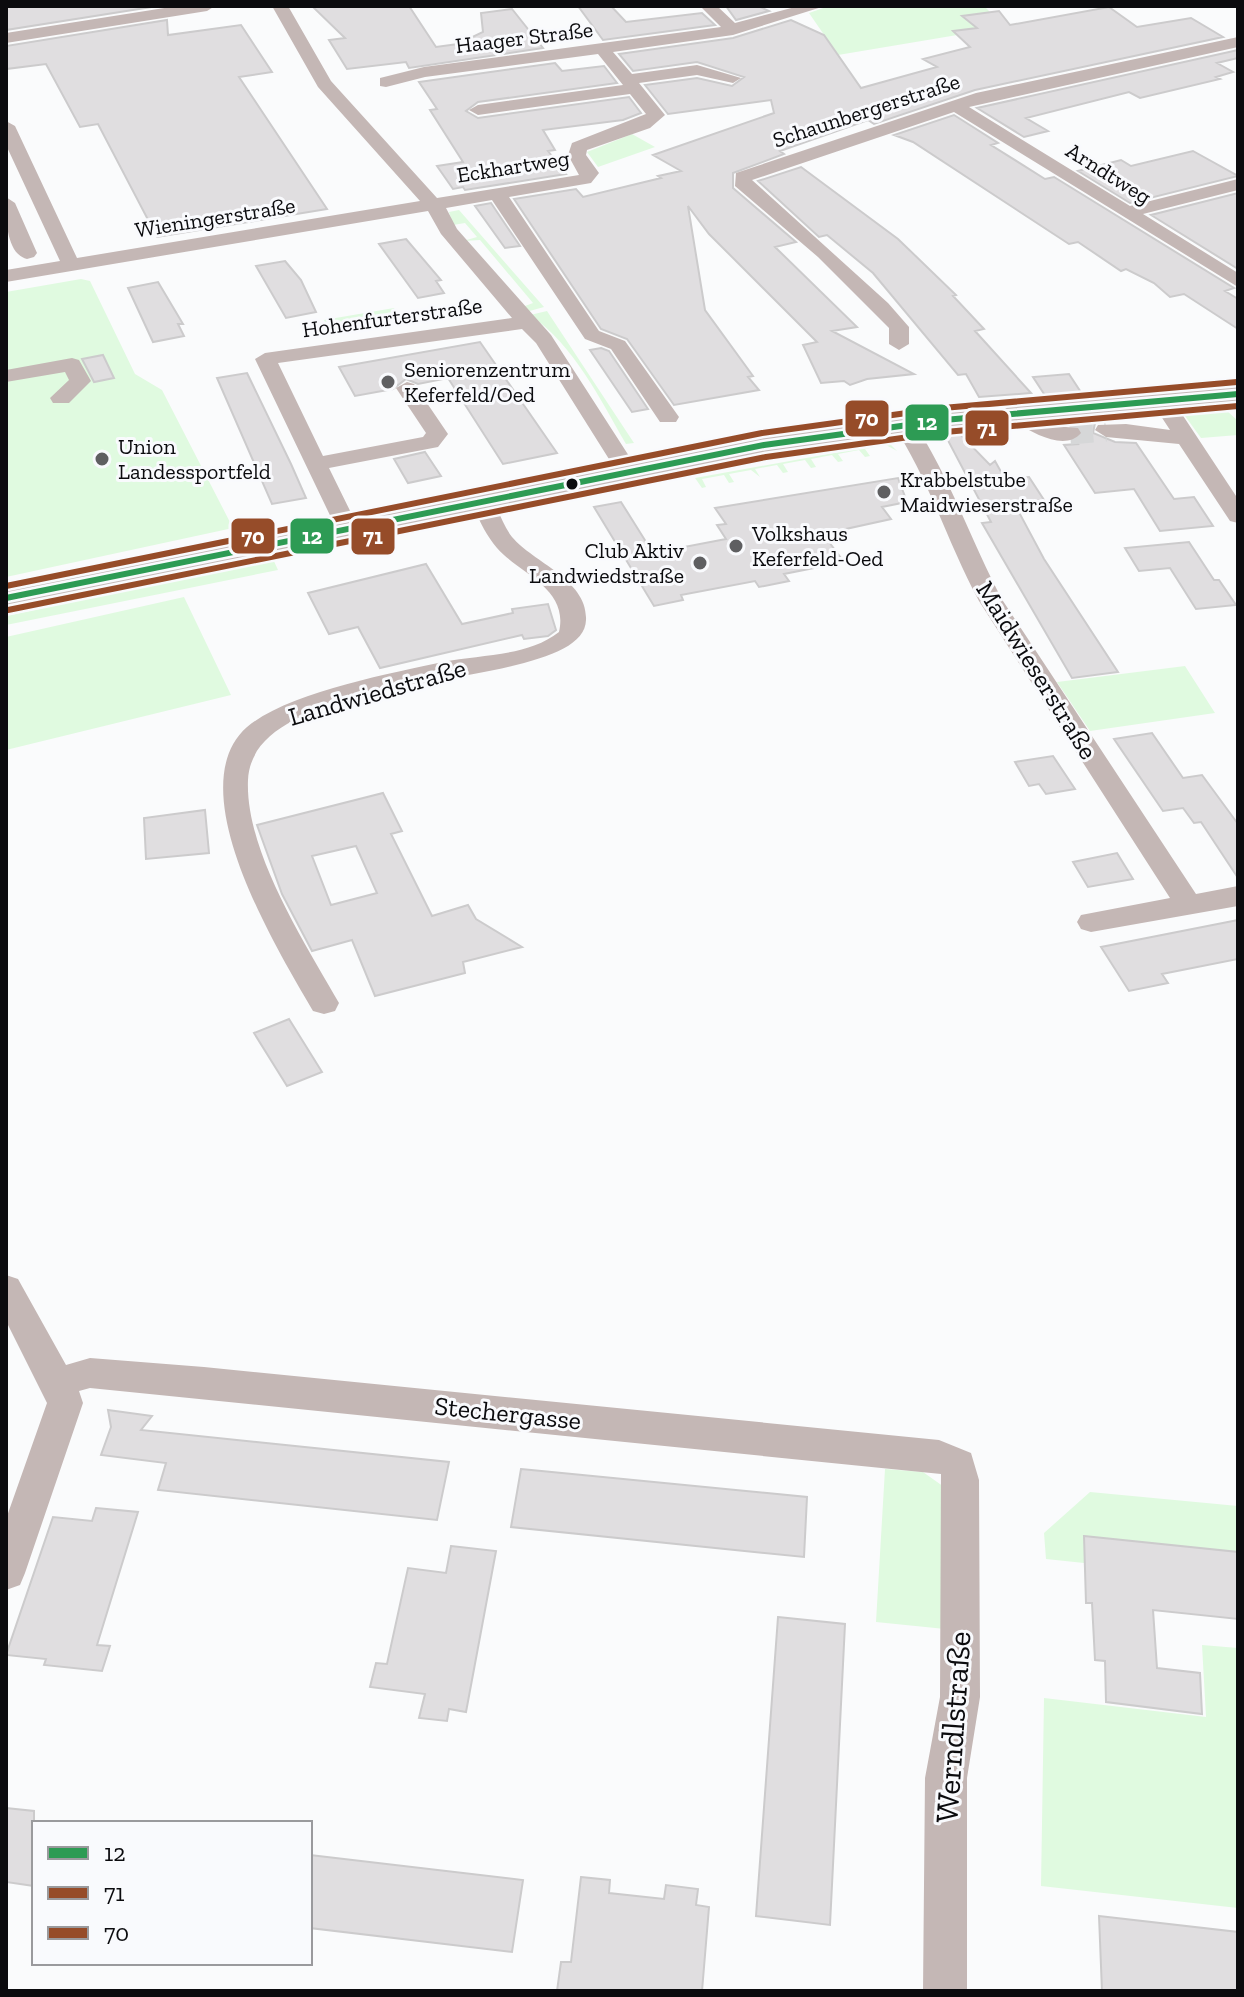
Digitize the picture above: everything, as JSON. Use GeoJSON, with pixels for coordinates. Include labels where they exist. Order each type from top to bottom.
{"type":"FeatureCollection","features":[{"type":"Feature","properties":{"kind":"main road"},"geometry":{"type":"LineString","coordinates":[[6,598],[481,499],[789,440],[1015,413],[1238,394]]}},
{"type":"Feature","properties":{"kind":"street"},"geometry":{"type":"LineString","coordinates":[[6,38],[207,6]]}},
{"type":"Feature","properties":{"kind":"street"},"geometry":{"type":"LineString","coordinates":[[280,6],[324,83],[432,204],[448,230],[544,339],[627,470]]}},
{"type":"Feature","properties":{"kind":"street"},"geometry":{"type":"LineString","coordinates":[[708,6],[733,30]]}},
{"type":"Feature","properties":{"kind":"street","name":"Haager Straße"},"geometry":{"type":"LineString","coordinates":[[386,82],[424,72],[733,30],[809,7]]}},
{"type":"Feature","properties":{"kind":"street","name":"Schaunbergerstraße"},"geometry":{"type":"LineString","coordinates":[[899,344],[899,327],[867,291],[817,244],[740,180],[746,175],[954,105],[1238,42]]}},
{"type":"Feature","properties":{"kind":"street","name":"Eckhartweg"},"geometry":{"type":"LineString","coordinates":[[432,204],[569,183],[589,176],[577,155],[578,147],[644,124],[656,115],[627,85],[603,50]]}},
{"type":"Feature","properties":{"kind":"street"},"geometry":{"type":"LineString","coordinates":[[478,110],[697,70],[733,78]]}},
{"type":"Feature","properties":{"kind":"street","name":"Arndtweg"},"geometry":{"type":"LineString","coordinates":[[954,105],[1238,281]]}},
{"type":"Feature","properties":{"kind":"street"},"geometry":{"type":"LineString","coordinates":[[6,126],[71,265]]}},
{"type":"Feature","properties":{"kind":"street"},"geometry":{"type":"LineString","coordinates":[[1128,212],[1238,184]]}},
{"type":"Feature","properties":{"kind":"street"},"geometry":{"type":"LineString","coordinates":[[497,193],[592,335],[618,345],[668,417]]}},
{"type":"Feature","properties":{"kind":"street"},"geometry":{"type":"LineString","coordinates":[[6,203],[27,253]]}},
{"type":"Feature","properties":{"kind":"street","name":"Wieningerstraße"},"geometry":{"type":"LineString","coordinates":[[6,276],[432,204]]}},
{"type":"Feature","properties":{"kind":"street","name":"Hohenfurterstraße"},"geometry":{"type":"LineString","coordinates":[[316,464],[265,359],[526,322]]}},
{"type":"Feature","properties":{"kind":"street"},"geometry":{"type":"LineString","coordinates":[[6,376],[72,364],[80,381],[61,398]]}},
{"type":"Feature","properties":{"kind":"street"},"geometry":{"type":"LineString","coordinates":[[346,527],[316,464],[430,442],[437,434],[407,388]]}},
{"type":"Feature","properties":{"kind":"street"},"geometry":{"type":"LineString","coordinates":[[1162,401],[1238,516]]}},
{"type":"Feature","properties":{"kind":"street"},"geometry":{"type":"LineString","coordinates":[[1015,413],[1049,432],[1070,433]]}},
{"type":"Feature","properties":{"kind":"street","name":"Maidwieserstraße"},"geometry":{"type":"LineString","coordinates":[[904,425],[923,453],[966,555],[991,601],[1189,905]]}},
{"type":"Feature","properties":{"kind":"street"},"geometry":{"type":"LineString","coordinates":[[1106,430],[1128,428],[1162,437],[1186,437]]}},
{"type":"Feature","properties":{"kind":"street","name":"Landwiedstraße"},"geometry":{"type":"LineString","coordinates":[[324,1003],[282,926],[243,831],[234,796],[236,766],[258,731],[286,716],[446,670],[537,653],[554,647],[571,635],[575,617],[569,602],[554,581],[506,543],[481,499]]}},
{"type":"Feature","properties":{"kind":"street"},"geometry":{"type":"LineString","coordinates":[[1091,922],[1238,896]]}},
{"type":"Feature","properties":{"kind":"street"},"geometry":{"type":"LineString","coordinates":[[6,1289],[64,1395],[63,1413],[6,1573]]}},
{"type":"Feature","properties":{"kind":"street","name":"Stechergasse"},"geometry":{"type":"LineString","coordinates":[[58,1382],[90,1373],[195,1382],[926,1454],[958,1464]]}},
{"type":"Feature","properties":{"kind":"street","name":"Werndlstraße"},"geometry":{"type":"LineString","coordinates":[[945,1991],[946,1778],[960,1697],[961,1480],[958,1464]]}},
{"type":"Feature","properties":{"kind":"green space"},"geometry":{"type":"Polygon","coordinates":[[[829,6],[984,6],[1005,27],[838,55],[809,13],[829,6]]]}},
{"type":"Feature","properties":{"kind":"green space"},"geometry":{"type":"Polygon","coordinates":[[[632,134],[655,147],[598,167],[587,152],[632,134]]]}},
{"type":"Feature","properties":{"kind":"green space"},"geometry":{"type":"Polygon","coordinates":[[[459,210],[544,307],[526,312],[525,306],[533,303],[480,240],[463,241],[477,237],[465,223],[453,225],[449,212],[459,210]]]}},
{"type":"Feature","properties":{"kind":"green space","name":"Union Landessportfeld"},"geometry":{"type":"Polygon","coordinates":[[[81,279],[90,281],[135,374],[162,390],[233,528],[6,577],[6,292],[81,279]]]}},
{"type":"Feature","properties":{"kind":"green space"},"geometry":{"type":"Polygon","coordinates":[[[394,308],[401,320],[330,332],[324,320],[394,308]]]}},
{"type":"Feature","properties":{"kind":"green space"},"geometry":{"type":"Polygon","coordinates":[[[547,311],[634,443],[626,444],[596,391],[560,341],[530,315],[547,311]]]}},
{"type":"Feature","properties":{"kind":"green space"},"geometry":{"type":"Polygon","coordinates":[[[1225,409],[1238,421],[1238,435],[1201,438],[1185,416],[1190,412],[1225,409]]]}},
{"type":"Feature","properties":{"kind":"green space"},"geometry":{"type":"Polygon","coordinates":[[[889,443],[897,451],[886,445],[865,449],[870,456],[865,457],[859,450],[838,454],[843,461],[838,462],[832,455],[811,459],[816,467],[811,468],[805,460],[783,464],[788,472],[783,473],[777,465],[755,469],[760,477],[751,470],[729,474],[734,482],[729,483],[724,475],[702,479],[706,487],[702,488],[695,478],[889,443]]]}},
{"type":"Feature","properties":{"kind":"green space"},"geometry":{"type":"Polygon","coordinates":[[[273,559],[278,570],[6,625],[6,616],[273,559]]]}},
{"type":"Feature","properties":{"kind":"green space"},"geometry":{"type":"Polygon","coordinates":[[[184,597],[231,695],[6,750],[6,637],[184,597]]]}},
{"type":"Feature","properties":{"kind":"green space"},"geometry":{"type":"Polygon","coordinates":[[[1185,666],[1215,713],[1090,731],[1057,682],[1185,666]]]}},
{"type":"Feature","properties":{"kind":"green space"},"geometry":{"type":"Polygon","coordinates":[[[885,1469],[923,1472],[947,1489],[945,1629],[876,1622],[885,1469]]]}},
{"type":"Feature","properties":{"kind":"green space"},"geometry":{"type":"Polygon","coordinates":[[[1090,1492],[1238,1506],[1238,1552],[1084,1536],[1084,1563],[1046,1559],[1044,1533],[1090,1492]]]}},
{"type":"Feature","properties":{"kind":"green space"},"geometry":{"type":"Polygon","coordinates":[[[1202,1645],[1238,1648],[1238,1908],[1041,1886],[1044,1698],[1206,1717],[1202,1645]]]}},
{"type":"Feature","properties":{"kind":"building"},"geometry":{"type":"Polygon","coordinates":[[[6,6],[158,6],[6,30],[6,6]]]}},
{"type":"Feature","properties":{"kind":"building"},"geometry":{"type":"Polygon","coordinates":[[[312,6],[409,6],[436,47],[458,44],[483,32],[481,13],[512,9],[543,48],[409,68],[406,62],[347,69],[329,40],[345,38],[312,6]]]}},
{"type":"Feature","properties":{"kind":"building"},"geometry":{"type":"Polygon","coordinates":[[[578,6],[611,6],[626,22],[702,13],[715,25],[603,40],[578,6]]]}},
{"type":"Feature","properties":{"kind":"building"},"geometry":{"type":"Polygon","coordinates":[[[726,6],[758,6],[769,11],[736,20],[726,6]]]}},
{"type":"Feature","properties":{"kind":"building"},"geometry":{"type":"Polygon","coordinates":[[[1109,7],[1137,27],[1191,18],[1223,37],[975,90],[874,124],[868,120],[780,151],[784,154],[733,173],[733,188],[796,242],[775,247],[857,327],[832,331],[914,374],[867,379],[850,385],[844,381],[821,383],[803,345],[817,342],[709,234],[688,206],[705,310],[753,376],[748,377],[759,390],[674,405],[627,339],[601,329],[514,199],[576,189],[583,197],[661,178],[658,176],[681,171],[653,155],[774,113],[771,100],[668,114],[645,85],[697,78],[732,86],[744,77],[697,62],[633,71],[619,54],[733,38],[791,20],[824,35],[861,88],[937,67],[923,59],[970,47],[953,31],[977,28],[962,16],[999,11],[1010,25],[1109,7]]]}},
{"type":"Feature","properties":{"kind":"building"},"geometry":{"type":"Polygon","coordinates":[[[167,20],[168,35],[241,25],[272,72],[239,77],[327,209],[157,237],[98,124],[80,127],[46,64],[6,69],[6,46],[167,20]]]}},
{"type":"Feature","properties":{"kind":"building"},"geometry":{"type":"Polygon","coordinates":[[[1238,50],[1238,58],[1217,63],[1233,72],[1216,77],[1220,79],[1140,98],[1129,92],[1026,118],[1048,131],[1024,137],[977,108],[1238,50]]]}},
{"type":"Feature","properties":{"kind":"building"},"geometry":{"type":"Polygon","coordinates":[[[555,63],[562,71],[604,66],[617,83],[478,102],[466,111],[478,118],[629,97],[641,113],[623,120],[543,130],[555,150],[548,151],[566,174],[465,190],[463,187],[453,189],[437,166],[463,162],[430,110],[437,109],[419,82],[555,63]]]}},
{"type":"Feature","properties":{"kind":"building"},"geometry":{"type":"Polygon","coordinates":[[[954,115],[998,143],[991,145],[1045,179],[1054,177],[1234,288],[1225,291],[1238,299],[1238,329],[1184,294],[1170,297],[1154,283],[1126,269],[1121,271],[1078,242],[1069,244],[913,142],[894,135],[954,115]]]}},
{"type":"Feature","properties":{"kind":"building"},"geometry":{"type":"Polygon","coordinates":[[[1193,151],[1238,176],[1130,203],[1078,171],[1121,160],[1131,166],[1193,151]]]}},
{"type":"Feature","properties":{"kind":"building"},"geometry":{"type":"Polygon","coordinates":[[[801,167],[898,239],[956,295],[953,296],[984,329],[975,331],[1031,393],[979,397],[966,374],[958,375],[873,273],[827,235],[819,237],[758,181],[801,167]]]}},
{"type":"Feature","properties":{"kind":"building"},"geometry":{"type":"Polygon","coordinates":[[[1238,193],[1238,269],[1151,215],[1238,193]]]}},
{"type":"Feature","properties":{"kind":"building"},"geometry":{"type":"Polygon","coordinates":[[[491,203],[520,246],[505,248],[475,206],[491,203]]]}},
{"type":"Feature","properties":{"kind":"building"},"geometry":{"type":"Polygon","coordinates":[[[406,239],[441,280],[436,281],[444,293],[418,298],[379,244],[406,239]]]}},
{"type":"Feature","properties":{"kind":"building"},"geometry":{"type":"Polygon","coordinates":[[[285,261],[301,280],[316,312],[286,318],[256,266],[285,261]]]}},
{"type":"Feature","properties":{"kind":"building"},"geometry":{"type":"Polygon","coordinates":[[[158,282],[183,324],[178,324],[184,336],[153,342],[128,288],[158,282]]]}},
{"type":"Feature","properties":{"kind":"building","name":"Seniorenzentrum Keferfeld/Oed"},"geometry":{"type":"Polygon","coordinates":[[[480,342],[557,453],[503,464],[448,378],[418,384],[406,379],[393,389],[355,396],[339,367],[480,342]]]}},
{"type":"Feature","properties":{"kind":"building"},"geometry":{"type":"Polygon","coordinates":[[[601,348],[609,351],[648,409],[632,412],[590,350],[601,348]]]}},
{"type":"Feature","properties":{"kind":"building"},"geometry":{"type":"Polygon","coordinates":[[[103,355],[114,378],[94,382],[82,359],[103,355]]]}},
{"type":"Feature","properties":{"kind":"building"},"geometry":{"type":"Polygon","coordinates":[[[247,373],[306,498],[272,504],[217,378],[247,373]]]}},
{"type":"Feature","properties":{"kind":"building"},"geometry":{"type":"Polygon","coordinates":[[[1069,374],[1084,397],[1048,400],[1033,377],[1069,374]]]}},
{"type":"Feature","properties":{"kind":"building"},"geometry":{"type":"Polygon","coordinates":[[[1098,417],[1101,422],[1095,423],[1093,433],[1115,442],[1136,443],[1174,499],[1194,497],[1213,526],[1160,531],[1134,489],[1095,493],[1064,445],[1078,444],[1076,441],[1084,431],[1078,425],[1062,421],[1098,417]]]}},
{"type":"Feature","properties":{"kind":"building"},"geometry":{"type":"Polygon","coordinates":[[[956,430],[990,465],[995,461],[1005,479],[1029,477],[1044,500],[1014,503],[1044,559],[1118,672],[1072,678],[982,523],[991,522],[943,431],[956,430]]]}},
{"type":"Feature","properties":{"kind":"building"},"geometry":{"type":"Polygon","coordinates":[[[425,452],[441,476],[408,483],[394,459],[425,452]]]}},
{"type":"Feature","properties":{"kind":"building","name":"Volkshaus Keferfeld-Oed"},"geometry":{"type":"Polygon","coordinates":[[[898,478],[907,502],[882,507],[891,519],[823,534],[844,562],[784,574],[789,581],[759,587],[755,581],[681,595],[683,600],[654,606],[594,507],[621,502],[653,553],[726,539],[717,525],[726,524],[715,508],[898,478]]]}},
{"type":"Feature","properties":{"kind":"building"},"geometry":{"type":"Polygon","coordinates":[[[1189,542],[1214,580],[1219,580],[1236,605],[1196,609],[1170,568],[1139,571],[1125,548],[1189,542]]]}},
{"type":"Feature","properties":{"kind":"building"},"geometry":{"type":"Polygon","coordinates":[[[426,564],[462,624],[513,613],[512,609],[548,604],[556,630],[548,636],[524,639],[522,635],[380,668],[358,627],[329,634],[308,593],[426,564]]]}},
{"type":"Feature","properties":{"kind":"building"},"geometry":{"type":"Polygon","coordinates":[[[1152,733],[1183,778],[1202,775],[1238,824],[1238,878],[1201,822],[1194,823],[1183,808],[1163,811],[1114,739],[1152,733]]]}},
{"type":"Feature","properties":{"kind":"building"},"geometry":{"type":"Polygon","coordinates":[[[1053,756],[1075,789],[1046,794],[1039,784],[1029,786],[1015,762],[1053,756]]]}},
{"type":"Feature","properties":{"kind":"building"},"geometry":{"type":"Polygon","coordinates":[[[383,793],[402,831],[391,834],[432,916],[468,905],[476,919],[522,947],[463,962],[465,973],[375,996],[352,940],[312,951],[282,894],[257,825],[383,793]],[[356,846],[312,856],[331,905],[377,893],[356,846]]]}},
{"type":"Feature","properties":{"kind":"building"},"geometry":{"type":"Polygon","coordinates":[[[205,810],[209,853],[146,859],[144,818],[205,810]]]}},
{"type":"Feature","properties":{"kind":"building"},"geometry":{"type":"Polygon","coordinates":[[[1117,853],[1133,879],[1088,887],[1073,862],[1117,853]]]}},
{"type":"Feature","properties":{"kind":"building"},"geometry":{"type":"Polygon","coordinates":[[[1238,920],[1238,959],[1162,974],[1168,983],[1129,991],[1101,947],[1238,920]]]}},
{"type":"Feature","properties":{"kind":"building"},"geometry":{"type":"Polygon","coordinates":[[[289,1019],[322,1072],[287,1086],[254,1033],[289,1019]]]}},
{"type":"Feature","properties":{"kind":"building"},"geometry":{"type":"Polygon","coordinates":[[[108,1410],[152,1416],[141,1430],[449,1462],[437,1520],[158,1490],[166,1463],[101,1455],[111,1427],[108,1410]]]}},
{"type":"Feature","properties":{"kind":"building"},"geometry":{"type":"Polygon","coordinates":[[[521,1469],[807,1497],[804,1557],[511,1527],[521,1469]]]}},
{"type":"Feature","properties":{"kind":"building"},"geometry":{"type":"Polygon","coordinates":[[[96,1508],[138,1512],[97,1645],[110,1646],[102,1671],[44,1665],[46,1659],[6,1655],[53,1517],[92,1521],[96,1508]]]}},
{"type":"Feature","properties":{"kind":"building"},"geometry":{"type":"Polygon","coordinates":[[[1084,1536],[1238,1552],[1238,1619],[1153,1610],[1157,1668],[1200,1673],[1202,1714],[1106,1702],[1105,1661],[1095,1660],[1092,1603],[1086,1603],[1084,1536]]]}},
{"type":"Feature","properties":{"kind":"building"},"geometry":{"type":"Polygon","coordinates":[[[451,1546],[496,1551],[466,1712],[449,1709],[447,1721],[419,1718],[425,1694],[370,1687],[376,1663],[387,1664],[408,1568],[446,1573],[451,1546]]]}},
{"type":"Feature","properties":{"kind":"building"},"geometry":{"type":"Polygon","coordinates":[[[778,1617],[845,1624],[830,1925],[756,1916],[778,1617]]]}},
{"type":"Feature","properties":{"kind":"building"},"geometry":{"type":"Polygon","coordinates":[[[6,1808],[34,1811],[32,1886],[6,1882],[6,1808]]]}},
{"type":"Feature","properties":{"kind":"building"},"geometry":{"type":"Polygon","coordinates":[[[312,1855],[523,1880],[512,1952],[312,1928],[312,1855]]]}},
{"type":"Feature","properties":{"kind":"building"},"geometry":{"type":"Polygon","coordinates":[[[581,1877],[610,1880],[609,1893],[664,1899],[666,1885],[698,1889],[696,1905],[709,1907],[702,1991],[557,1991],[561,1962],[571,1962],[581,1877]]]}},
{"type":"Feature","properties":{"kind":"building"},"geometry":{"type":"Polygon","coordinates":[[[1099,1916],[1238,1932],[1238,1991],[1102,1991],[1099,1916]]]}},
{"type":"Feature","properties":{"kind":"tunnel"},"geometry":{"type":"LineString","coordinates":[[1070,433],[1106,430]]}},
{"type":"Feature","properties":{"kind":"transit line","name":"70"},"geometry":{"type":"LineString","coordinates":[[6,586],[762,433],[943,408],[1237,382]]}},
{"type":"Feature","properties":{"kind":"transit line","name":"12"},"geometry":{"type":"LineString","coordinates":[[6,598],[764,445],[944,420],[1238,394]]}},
{"type":"Feature","properties":{"kind":"transit line","name":"71"},"geometry":{"type":"LineString","coordinates":[[8,610],[766,457],[945,432],[1238,406]]}},
{"type":"Feature","properties":{"kind":"place","name":"Seniorenzentrum Keferfeld/Oed"},"geometry":{"type":"Point","coordinates":[388,382]}},
{"type":"Feature","properties":{"kind":"place","name":"Union Landessportfeld"},"geometry":{"type":"Point","coordinates":[102,459]}},
{"type":"Feature","properties":{"kind":"place","name":"Krabbelstube Maidwieserstraße"},"geometry":{"type":"Point","coordinates":[884,492]}},
{"type":"Feature","properties":{"kind":"place","name":"Volkshaus Keferfeld-Oed"},"geometry":{"type":"Point","coordinates":[736,546]}},
{"type":"Feature","properties":{"kind":"place","name":"Club Aktiv Landwiedstraße"},"geometry":{"type":"Point","coordinates":[700,563]}}]}
